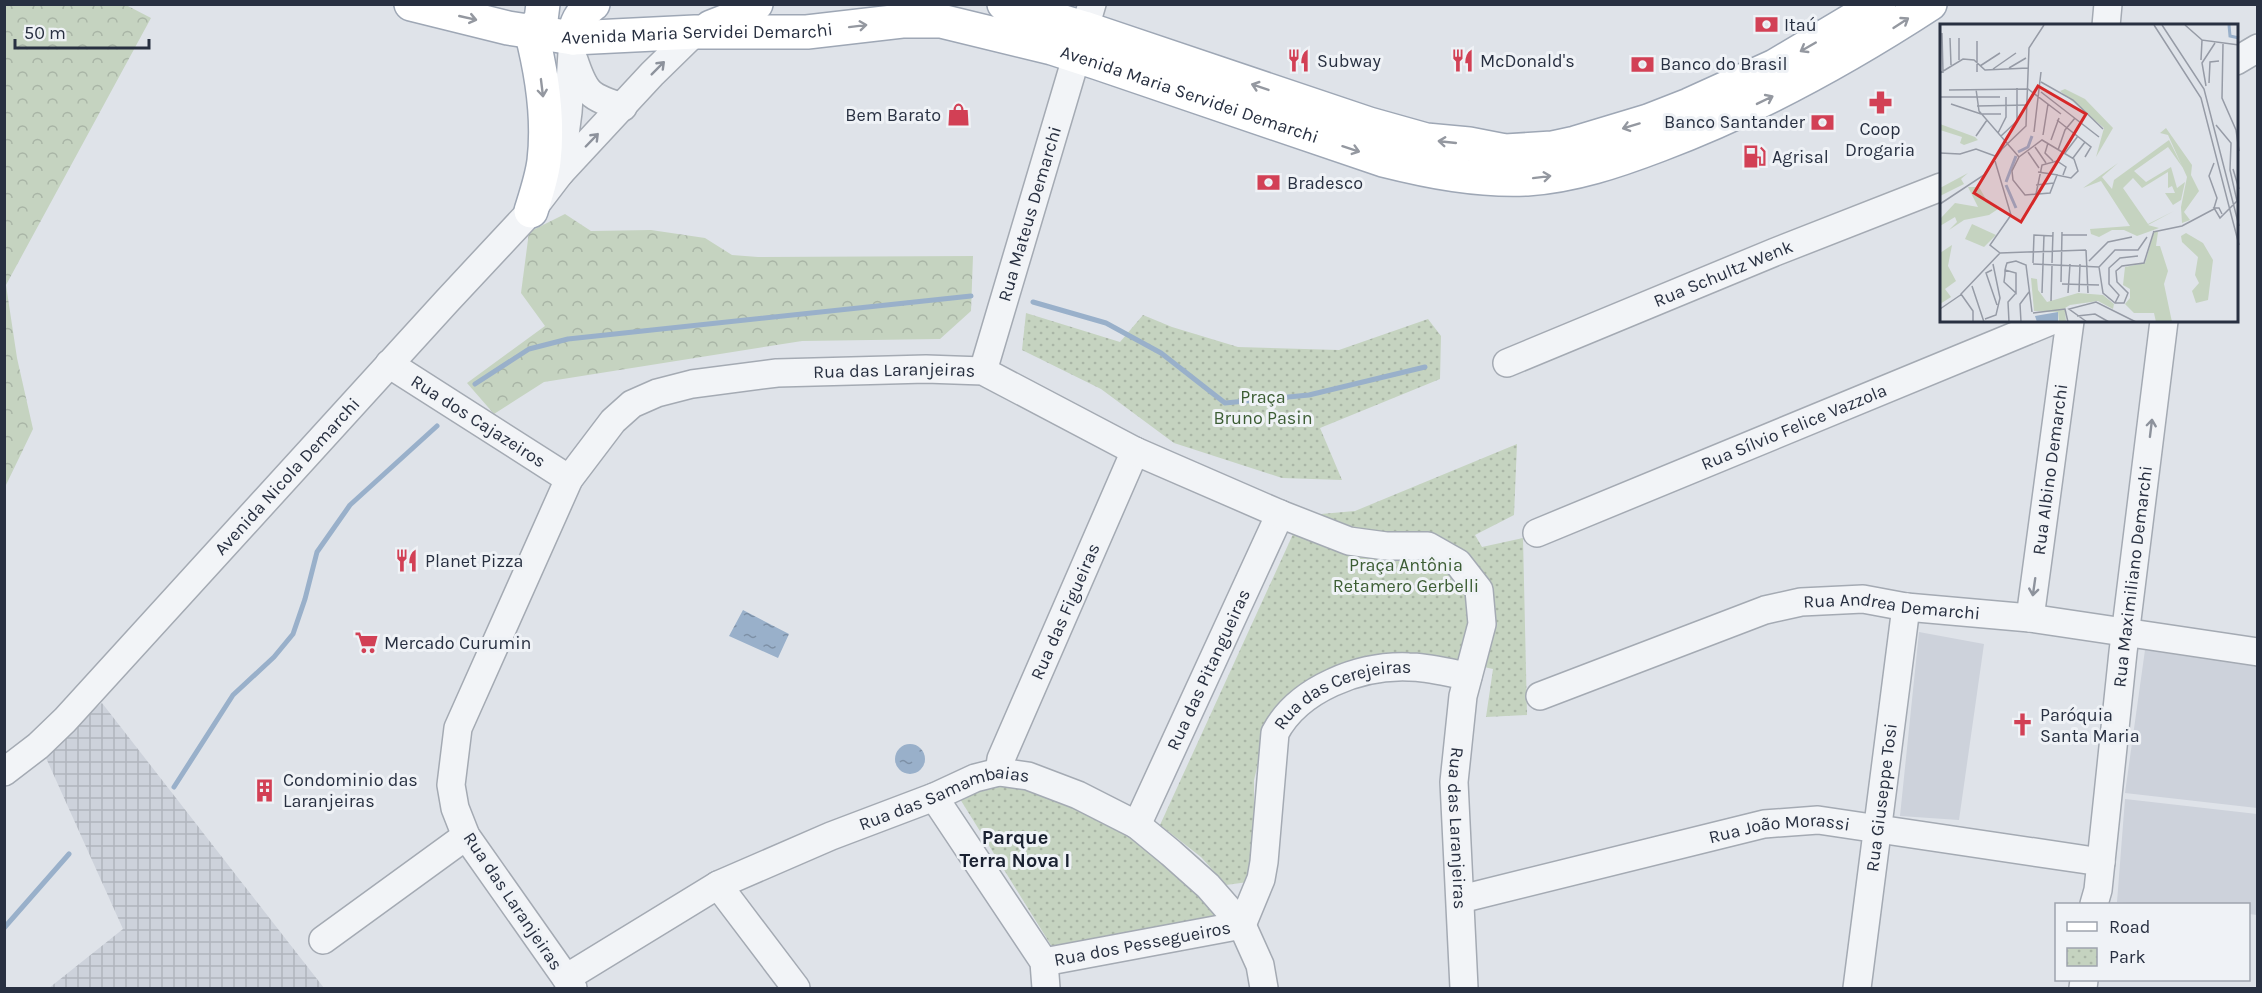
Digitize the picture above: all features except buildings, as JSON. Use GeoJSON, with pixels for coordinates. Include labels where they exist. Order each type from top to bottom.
{"type":"FeatureCollection","features":[{"type":"Feature","properties":{"kind":"main road","name":"Avenida Maria Servidei Demarchi"},"geometry":{"type":"LineString","coordinates":[[411,4],[508,28],[537,18],[572,47],[695,32],[807,32],[902,21],[941,21],[1052,48],[1084,30]]}},
{"type":"Feature","properties":{"kind":"main road"},"geometry":{"type":"LineString","coordinates":[[572,47],[580,17],[592,4]]}},
{"type":"Feature","properties":{"kind":"main road"},"geometry":{"type":"LineString","coordinates":[[695,32],[739,16],[756,4]]}},
{"type":"Feature","properties":{"kind":"main road","name":"Avenida Maria Servidei Demarchi"},"geometry":{"type":"LineString","coordinates":[[1004,4],[1084,30],[1383,160],[1428,171],[1473,178],[1527,179],[1588,169],[1702,128],[1768,99],[1865,17],[1930,4]]}},
{"type":"Feature","properties":{"kind":"main road"},"geometry":{"type":"LineString","coordinates":[[531,211],[544,163],[546,136],[537,18]]}},
{"type":"Feature","properties":{"kind":"street"},"geometry":{"type":"LineString","coordinates":[[2106,24],[2108,4]]}},
{"type":"Feature","properties":{"kind":"street","name":"Rua Mateus Demarchi"},"geometry":{"type":"LineString","coordinates":[[983,371],[1084,30]]}},
{"type":"Feature","properties":{"kind":"street","name":"Avenida Nicola Demarchi"},"geometry":{"type":"LineString","coordinates":[[4,772],[38,746],[65,720],[531,211],[560,173],[652,74],[695,32]]}},
{"type":"Feature","properties":{"kind":"street"},"geometry":{"type":"LineString","coordinates":[[572,47],[587,90],[596,99],[623,107]]}},
{"type":"Feature","properties":{"kind":"street","name":"Avenida Nicola Demarchi"},"geometry":{"type":"LineString","coordinates":[[560,173],[568,112],[572,47]]}},
{"type":"Feature","properties":{"kind":"street"},"geometry":{"type":"LineString","coordinates":[[2238,60],[2258,48]]}},
{"type":"Feature","properties":{"kind":"street","name":"Rua Schultz Wenk"},"geometry":{"type":"LineString","coordinates":[[1507,363],[1940,187]]}},
{"type":"Feature","properties":{"kind":"street","name":"Rua Sílvio Felice Vazzola"},"geometry":{"type":"LineString","coordinates":[[1537,533],[2049,322]]}},
{"type":"Feature","properties":{"kind":"street","name":"Rua Albino Demarchi"},"geometry":{"type":"LineString","coordinates":[[2030,618],[2070,322]]}},
{"type":"Feature","properties":{"kind":"street","name":"Rua Maximiliano Demarchi"},"geometry":{"type":"LineString","coordinates":[[2094,903],[2101,862],[2164,322]]}},
{"type":"Feature","properties":{"kind":"street","name":"Rua dos Cajazeiros"},"geometry":{"type":"LineString","coordinates":[[389,364],[569,478]]}},
{"type":"Feature","properties":{"kind":"street","name":"Rua das Laranjeiras"},"geometry":{"type":"LineString","coordinates":[[569,983],[466,836],[455,808],[451,785],[458,728],[569,478],[613,421],[632,404],[657,393],[683,386],[777,373],[926,369],[983,371],[1135,451],[1280,514],[1349,541],[1386,546],[1428,546],[1458,563],[1479,590],[1482,624],[1463,696],[1454,782],[1464,988]]}},
{"type":"Feature","properties":{"kind":"street","name":"Rua das Figueiras"},"geometry":{"type":"LineString","coordinates":[[999,772],[1001,759],[1135,451]]}},
{"type":"Feature","properties":{"kind":"street","name":"Rua das Pitangueiras"},"geometry":{"type":"LineString","coordinates":[[1137,825],[1280,514]]}},
{"type":"Feature","properties":{"kind":"street","name":"Rua Andrea Demarchi"},"geometry":{"type":"LineString","coordinates":[[1540,696],[1765,610],[1801,602],[1833,599],[1863,599],[1906,607],[2030,618],[2258,652]]}},
{"type":"Feature","properties":{"kind":"street","name":"Rua Giuseppe Tosi"},"geometry":{"type":"LineString","coordinates":[[1857,988],[1906,607]]}},
{"type":"Feature","properties":{"kind":"street","name":"Rua das Cerejeiras"},"geometry":{"type":"LineString","coordinates":[[1242,925],[1261,879],[1275,733],[1283,718],[1310,696],[1339,680],[1371,670],[1409,667],[1468,676]]}},
{"type":"Feature","properties":{"kind":"street","name":"Rua das Samambaias"},"geometry":{"type":"LineString","coordinates":[[569,983],[718,885],[831,836],[934,797],[975,778],[999,772],[1028,776],[1078,795],[1137,825],[1208,886],[1242,925],[1260,965],[1264,988]]}},
{"type":"Feature","properties":{"kind":"street"},"geometry":{"type":"LineString","coordinates":[[934,797],[1044,962],[1046,988]]}},
{"type":"Feature","properties":{"kind":"street","name":"Rua João Morassi"},"geometry":{"type":"LineString","coordinates":[[1461,899],[1764,824],[1818,820],[2101,862]]}},
{"type":"Feature","properties":{"kind":"street"},"geometry":{"type":"LineString","coordinates":[[323,940],[466,836]]}},
{"type":"Feature","properties":{"kind":"street"},"geometry":{"type":"LineString","coordinates":[[718,885],[796,988]]}},
{"type":"Feature","properties":{"kind":"street","name":"Rua dos Pessegueiros"},"geometry":{"type":"LineString","coordinates":[[1044,962],[1242,925]]}},
{"type":"Feature","properties":{"kind":"shaded area"},"geometry":{"type":"Polygon","coordinates":[[[1919,632],[1984,644],[1959,820],[1900,816],[1919,632]]]}},
{"type":"Feature","properties":{"kind":"shaded area"},"geometry":{"type":"Polygon","coordinates":[[[2145,650],[2257,666],[2257,808],[2125,793],[2145,650]]]}},
{"type":"Feature","properties":{"kind":"shaded area"},"geometry":{"type":"Polygon","coordinates":[[[102,703],[324,988],[49,988],[123,929],[42,749],[102,703]]]}},
{"type":"Feature","properties":{"kind":"shaded area"},"geometry":{"type":"Polygon","coordinates":[[[2125,799],[2257,814],[2257,915],[2250,914],[2250,903],[2117,902],[2125,799]]]}},
{"type":"Feature","properties":{"kind":"green space"},"geometry":{"type":"Polygon","coordinates":[[[5,4],[126,5],[151,18],[6,285],[17,358],[33,429],[5,487],[5,4]]]}},
{"type":"Feature","properties":{"kind":"green space"},"geometry":{"type":"Polygon","coordinates":[[[565,214],[591,231],[651,230],[705,238],[732,255],[758,257],[973,256],[971,311],[940,339],[802,341],[544,382],[494,414],[467,383],[545,326],[521,293],[529,232],[565,214]]]}},
{"type":"Feature","properties":{"kind":"green space","name":"Praça Bruno Pasin"},"geometry":{"type":"Polygon","coordinates":[[[1026,313],[1120,342],[1143,315],[1172,327],[1238,347],[1339,350],[1428,319],[1441,336],[1440,379],[1320,428],[1342,480],[1282,478],[1174,443],[1101,389],[1022,350],[1026,313]]]}},
{"type":"Feature","properties":{"kind":"green space","name":"Praça Antônia Retamero Gerbelli"},"geometry":{"type":"Polygon","coordinates":[[[1517,444],[1514,515],[1475,535],[1482,547],[1523,538],[1527,715],[1486,717],[1493,669],[1420,653],[1386,656],[1338,668],[1261,751],[1254,780],[1257,841],[1248,882],[1226,885],[1201,857],[1160,825],[1299,521],[1321,514],[1355,511],[1517,444]]]}},
{"type":"Feature","properties":{"kind":"green space"},"geometry":{"type":"Polygon","coordinates":[[[1009,778],[1096,819],[1151,852],[1176,872],[1218,920],[1054,950],[960,799],[1009,778]]]}},
{"type":"Feature","properties":{"kind":"water"},"geometry":{"type":"Polygon","coordinates":[[[743,610],[789,634],[778,658],[729,636],[743,610]]]}},
{"type":"Feature","properties":{"kind":"water"},"geometry":{"type":"Polygon","coordinates":[[[910,744],[921,748],[925,759],[921,770],[910,774],[899,770],[895,759],[899,748],[910,744]]]}},
{"type":"Feature","properties":{"kind":"waterway"},"geometry":{"type":"LineString","coordinates":[[475,384],[529,349],[568,339],[971,296]]}},
{"type":"Feature","properties":{"kind":"waterway"},"geometry":{"type":"LineString","coordinates":[[1033,302],[1106,323],[1161,353],[1225,403],[1309,395],[1425,367]]}},
{"type":"Feature","properties":{"kind":"waterway"},"geometry":{"type":"LineString","coordinates":[[174,787],[233,695],[274,657],[293,634],[317,552],[350,505],[437,426]]}},
{"type":"Feature","properties":{"kind":"waterway"},"geometry":{"type":"LineString","coordinates":[[4,928],[69,854]]}},
{"type":"Feature","properties":{"kind":"place","name":"Itaú"},"geometry":{"type":"Point","coordinates":[1766,25]}},
{"type":"Feature","properties":{"kind":"place","name":"Subway"},"geometry":{"type":"Point","coordinates":[1299,61]}},
{"type":"Feature","properties":{"kind":"place","name":"McDonald's"},"geometry":{"type":"Point","coordinates":[1462,61]}},
{"type":"Feature","properties":{"kind":"place","name":"Banco do Brasil"},"geometry":{"type":"Point","coordinates":[1642,64]}},
{"type":"Feature","properties":{"kind":"place","name":"Coop Drogaria"},"geometry":{"type":"Point","coordinates":[1880,103]}},
{"type":"Feature","properties":{"kind":"place","name":"Bem Barato"},"geometry":{"type":"Point","coordinates":[959,115]}},
{"type":"Feature","properties":{"kind":"place","name":"Banco Santander"},"geometry":{"type":"Point","coordinates":[1823,122]}},
{"type":"Feature","properties":{"kind":"place","name":"Agrisal"},"geometry":{"type":"Point","coordinates":[1754,157]}},
{"type":"Feature","properties":{"kind":"place","name":"Bradesco"},"geometry":{"type":"Point","coordinates":[1269,183]}},
{"type":"Feature","properties":{"kind":"place","name":"Planet Pizza"},"geometry":{"type":"Point","coordinates":[407,561]}},
{"type":"Feature","properties":{"kind":"place","name":"Mercado Curumin"},"geometry":{"type":"Point","coordinates":[366,643]}},
{"type":"Feature","properties":{"kind":"place","name":"Paróquia Santa Maria"},"geometry":{"type":"Point","coordinates":[2022,725]}},
{"type":"Feature","properties":{"kind":"place","name":"Condominio das Laranjeiras"},"geometry":{"type":"Point","coordinates":[265,790]}},
{"type":"Feature","properties":{"kind":"district","name":"Parque Terra Nova I"},"geometry":{"type":"Point","coordinates":[1015,848]}}]}
